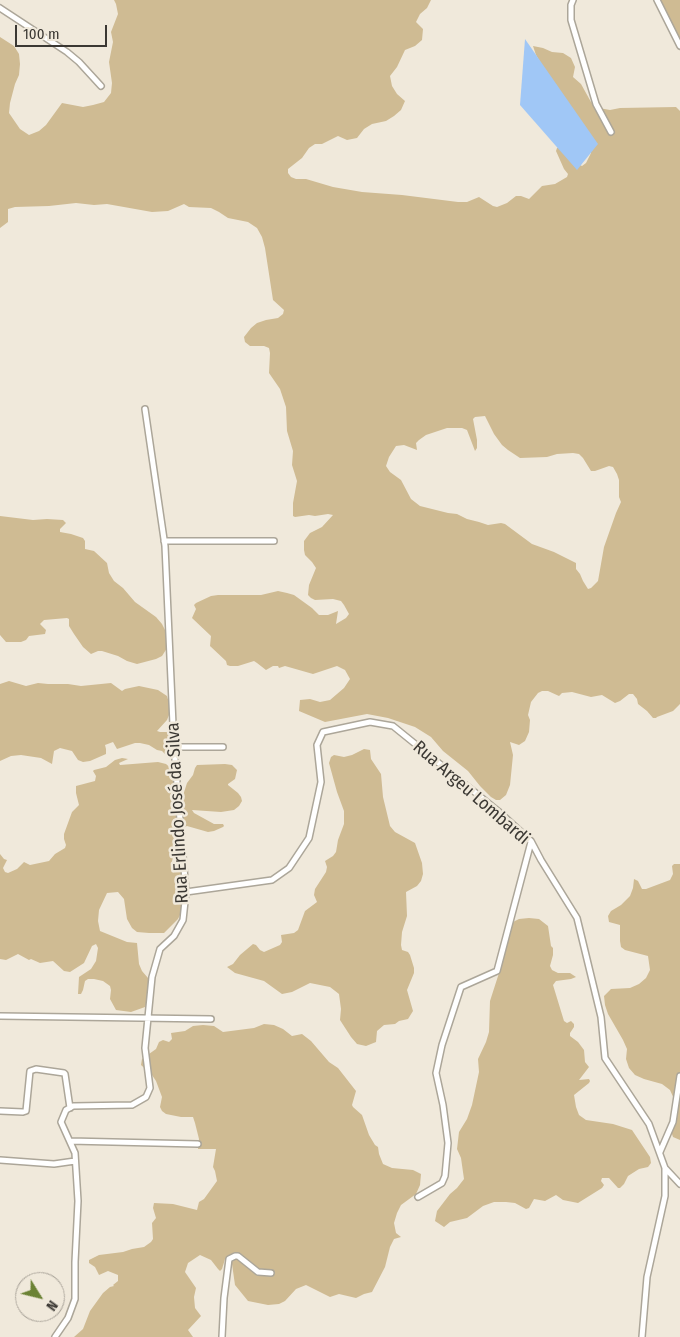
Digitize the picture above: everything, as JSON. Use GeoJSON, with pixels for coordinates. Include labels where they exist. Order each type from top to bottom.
{"type":"FeatureCollection","features":[{"type":"Feature","properties":{"kind":"street"},"geometry":{"type":"LineString","coordinates":[[574,0],[571,5],[571,20],[596,104],[611,132]]}},
{"type":"Feature","properties":{"kind":"street"},"geometry":{"type":"LineString","coordinates":[[657,0],[680,46]]}},
{"type":"Feature","properties":{"kind":"street"},"geometry":{"type":"LineString","coordinates":[[0,8],[68,52],[101,86]]}},
{"type":"Feature","properties":{"kind":"street","name":"Rua Erlindo José da Silva"},"geometry":{"type":"LineString","coordinates":[[70,1108],[73,1106],[132,1105],[146,1097],[150,1088],[145,1048],[152,978],[160,949],[174,936],[184,920],[186,892],[174,747],[164,541],[145,409]]}},
{"type":"Feature","properties":{"kind":"street"},"geometry":{"type":"LineString","coordinates":[[164,541],[274,541]]}},
{"type":"Feature","properties":{"kind":"street","name":"Rua Argeu Lombardi"},"geometry":{"type":"LineString","coordinates":[[186,892],[272,880],[289,868],[309,838],[321,782],[317,745],[323,732],[370,722],[393,726],[498,811],[531,841],[577,918],[601,1017],[605,1058],[649,1124],[665,1168],[665,1196],[647,1277],[642,1337]]}},
{"type":"Feature","properties":{"kind":"street"},"geometry":{"type":"LineString","coordinates":[[174,747],[223,747]]}},
{"type":"Feature","properties":{"kind":"street"},"geometry":{"type":"LineString","coordinates":[[418,1197],[442,1183],[445,1176],[448,1143],[436,1073],[442,1045],[461,987],[497,971],[531,841]]}},
{"type":"Feature","properties":{"kind":"street"},"geometry":{"type":"LineString","coordinates":[[0,1016],[211,1019]]}},
{"type":"Feature","properties":{"kind":"street"},"geometry":{"type":"LineString","coordinates":[[0,1112],[26,1111],[30,1072],[36,1069],[61,1071],[66,1074],[70,1108],[66,1110],[61,1122],[75,1153],[78,1202],[74,1262],[74,1299],[68,1318],[55,1337]]}},
{"type":"Feature","properties":{"kind":"street"},"geometry":{"type":"LineString","coordinates":[[660,1152],[673,1122],[680,1076]]}},
{"type":"Feature","properties":{"kind":"street"},"geometry":{"type":"LineString","coordinates":[[70,1141],[198,1144]]}},
{"type":"Feature","properties":{"kind":"street"},"geometry":{"type":"LineString","coordinates":[[0,1160],[54,1164],[76,1161]]}},
{"type":"Feature","properties":{"kind":"street"},"geometry":{"type":"LineString","coordinates":[[665,1168],[680,1184]]}},
{"type":"Feature","properties":{"kind":"street"},"geometry":{"type":"LineString","coordinates":[[222,1337],[229,1259],[238,1256],[258,1272],[271,1273]]}},
{"type":"Feature","properties":{"kind":"shaded area"},"geometry":{"type":"Polygon","coordinates":[[[114,0],[431,0],[416,22],[423,29],[422,40],[415,46],[405,50],[397,67],[390,76],[392,86],[405,101],[401,110],[386,121],[372,124],[364,129],[357,138],[347,140],[338,136],[322,144],[315,144],[288,169],[291,177],[296,179],[306,179],[333,187],[362,192],[458,202],[467,202],[479,197],[497,207],[507,203],[516,196],[529,199],[542,186],[555,184],[567,177],[568,174],[556,151],[557,148],[561,145],[582,166],[586,163],[591,153],[536,55],[533,46],[552,52],[563,53],[571,58],[575,67],[573,77],[581,84],[591,102],[599,108],[610,110],[620,108],[676,107],[680,111],[680,704],[673,711],[653,718],[638,704],[633,694],[629,694],[615,703],[602,695],[591,697],[572,692],[562,693],[559,696],[548,691],[538,693],[531,702],[528,715],[530,720],[529,732],[525,741],[519,745],[510,742],[513,755],[510,785],[506,795],[500,800],[496,800],[480,786],[468,771],[443,751],[431,737],[415,727],[388,718],[367,714],[325,722],[299,711],[300,700],[310,699],[320,702],[330,700],[344,688],[350,679],[345,670],[337,666],[313,674],[285,666],[279,668],[278,666],[273,666],[266,670],[254,661],[238,666],[230,666],[210,646],[211,636],[192,618],[196,609],[194,605],[211,596],[261,595],[278,591],[294,595],[319,615],[328,615],[338,611],[336,624],[349,614],[341,601],[333,599],[315,600],[308,595],[309,585],[316,568],[305,555],[304,541],[310,533],[322,527],[333,515],[293,516],[297,481],[292,465],[293,451],[287,431],[286,407],[280,389],[269,373],[269,348],[250,346],[245,342],[244,337],[257,323],[278,318],[283,314],[284,310],[273,300],[262,237],[257,228],[248,222],[228,218],[211,208],[189,207],[184,204],[168,211],[152,212],[107,204],[76,203],[15,207],[8,209],[8,222],[0,228],[0,37],[14,46],[19,54],[19,75],[10,103],[9,113],[20,129],[29,135],[39,131],[46,125],[62,103],[83,107],[93,105],[104,102],[111,93],[112,83],[109,62],[113,42],[111,32],[118,14],[114,0]],[[485,416],[475,417],[473,419],[477,448],[475,451],[467,430],[447,428],[426,435],[419,440],[416,443],[417,450],[404,445],[396,446],[386,466],[390,472],[401,480],[411,499],[420,506],[457,514],[488,525],[505,524],[532,544],[576,563],[576,569],[583,581],[588,589],[591,588],[598,581],[604,547],[621,502],[619,497],[619,480],[613,467],[609,466],[591,471],[579,454],[573,453],[547,457],[520,458],[502,445],[485,416]]]}},
{"type":"Feature","properties":{"kind":"shaded area"},"geometry":{"type":"Polygon","coordinates":[[[659,0],[680,0],[680,46],[659,0]]]}},
{"type":"Feature","properties":{"kind":"shaded area"},"geometry":{"type":"Polygon","coordinates":[[[0,516],[33,520],[63,520],[66,523],[60,529],[60,532],[83,538],[85,549],[94,551],[107,563],[109,573],[114,581],[135,602],[156,617],[162,624],[170,640],[162,656],[137,664],[102,651],[91,654],[83,647],[74,634],[67,618],[44,620],[40,624],[46,630],[45,634],[29,636],[21,642],[6,642],[0,635],[0,516]]]}},
{"type":"Feature","properties":{"kind":"shaded area"},"geometry":{"type":"Polygon","coordinates":[[[9,681],[26,686],[38,683],[81,686],[111,683],[122,691],[139,686],[158,690],[167,696],[171,710],[167,720],[157,731],[169,732],[176,745],[165,754],[149,745],[140,743],[117,749],[113,742],[105,745],[106,754],[90,761],[83,762],[78,760],[72,751],[60,748],[54,751],[52,764],[41,758],[21,755],[11,756],[0,761],[0,684],[9,681]]]}},
{"type":"Feature","properties":{"kind":"shaded area"},"geometry":{"type":"Polygon","coordinates":[[[364,749],[370,750],[371,759],[381,774],[383,797],[390,826],[395,832],[415,843],[422,863],[423,874],[417,886],[406,892],[407,916],[402,932],[401,945],[402,950],[410,955],[414,968],[414,973],[407,990],[413,1011],[408,1019],[395,1024],[384,1025],[377,1031],[376,1042],[366,1046],[357,1044],[340,1020],[339,994],[330,987],[310,983],[292,992],[282,994],[264,981],[235,973],[227,967],[233,964],[253,944],[264,952],[280,945],[282,942],[281,935],[294,933],[298,930],[305,911],[317,902],[314,895],[315,889],[326,872],[325,861],[336,852],[344,824],[344,811],[329,763],[334,755],[344,757],[364,749]]]}},
{"type":"Feature","properties":{"kind":"shaded area"},"geometry":{"type":"Polygon","coordinates":[[[128,759],[119,763],[120,765],[158,762],[166,764],[174,771],[175,792],[171,810],[175,813],[178,811],[187,783],[197,765],[232,765],[237,770],[235,779],[228,785],[238,793],[242,801],[234,810],[221,812],[192,810],[214,824],[223,824],[224,826],[208,832],[187,826],[180,831],[171,865],[184,874],[182,911],[178,919],[164,933],[137,932],[132,928],[127,919],[124,899],[118,892],[107,893],[99,910],[98,921],[100,931],[127,942],[137,943],[139,964],[150,983],[149,999],[145,1007],[131,1012],[116,1010],[110,999],[110,986],[103,981],[88,979],[85,981],[81,994],[78,994],[79,977],[91,969],[96,961],[98,948],[96,944],[92,946],[84,963],[70,972],[64,971],[53,961],[40,963],[18,954],[6,960],[0,959],[0,854],[7,860],[3,868],[8,873],[17,869],[24,862],[30,865],[49,861],[55,854],[65,848],[64,834],[72,812],[79,805],[76,786],[95,781],[94,770],[106,767],[115,760],[128,759]]]}},
{"type":"Feature","properties":{"kind":"shaded area"},"geometry":{"type":"Polygon","coordinates":[[[674,864],[680,864],[680,1140],[673,1137],[670,1128],[674,1099],[670,1090],[662,1084],[635,1075],[629,1068],[626,1059],[627,1049],[608,1014],[604,996],[611,989],[630,988],[639,984],[646,978],[650,970],[648,956],[625,950],[621,947],[620,925],[609,922],[608,916],[611,911],[630,896],[634,879],[638,881],[642,889],[670,880],[674,864]]]}},
{"type":"Feature","properties":{"kind":"shaded area"},"geometry":{"type":"Polygon","coordinates":[[[519,919],[539,919],[548,926],[551,946],[553,948],[550,966],[552,970],[558,973],[570,973],[576,977],[556,981],[553,985],[564,1021],[567,1023],[571,1021],[574,1024],[570,1036],[584,1050],[585,1062],[589,1067],[579,1080],[589,1079],[589,1083],[574,1095],[579,1115],[586,1120],[613,1124],[632,1130],[650,1157],[651,1163],[648,1167],[639,1169],[628,1176],[620,1188],[609,1178],[602,1178],[601,1181],[604,1185],[602,1188],[578,1203],[563,1200],[556,1195],[545,1201],[534,1199],[529,1208],[526,1209],[515,1203],[494,1202],[483,1206],[467,1218],[450,1222],[444,1227],[435,1221],[437,1211],[464,1179],[461,1158],[457,1149],[459,1132],[467,1119],[472,1105],[479,1072],[478,1059],[489,1032],[490,1001],[499,973],[498,966],[511,923],[519,919]]]}},
{"type":"Feature","properties":{"kind":"shaded area"},"geometry":{"type":"Polygon","coordinates":[[[264,1024],[274,1025],[292,1036],[302,1034],[311,1041],[329,1062],[338,1068],[356,1091],[352,1105],[362,1115],[369,1135],[378,1147],[383,1164],[392,1168],[413,1170],[421,1174],[420,1185],[416,1194],[401,1205],[397,1213],[394,1223],[396,1233],[401,1237],[394,1239],[385,1267],[372,1292],[356,1298],[339,1294],[330,1297],[306,1285],[296,1289],[285,1301],[279,1304],[268,1305],[248,1301],[235,1285],[232,1264],[225,1259],[220,1271],[211,1260],[200,1255],[188,1263],[185,1272],[196,1288],[194,1297],[195,1308],[201,1316],[188,1330],[193,1337],[74,1337],[83,1329],[90,1311],[103,1293],[118,1281],[118,1275],[108,1271],[99,1275],[95,1267],[89,1263],[89,1260],[99,1255],[144,1247],[153,1239],[152,1223],[156,1218],[153,1208],[154,1203],[173,1204],[197,1210],[199,1202],[204,1199],[217,1181],[213,1167],[216,1149],[198,1149],[199,1139],[193,1117],[181,1117],[166,1114],[162,1111],[160,1107],[162,1097],[156,1081],[141,1065],[142,1059],[156,1049],[159,1042],[163,1040],[169,1042],[172,1039],[171,1033],[185,1031],[193,1026],[214,1026],[223,1032],[254,1028],[264,1024]]]}},
{"type":"Feature","properties":{"kind":"water"},"geometry":{"type":"Polygon","coordinates":[[[525,39],[598,144],[577,170],[520,105],[525,39]]]}}]}
